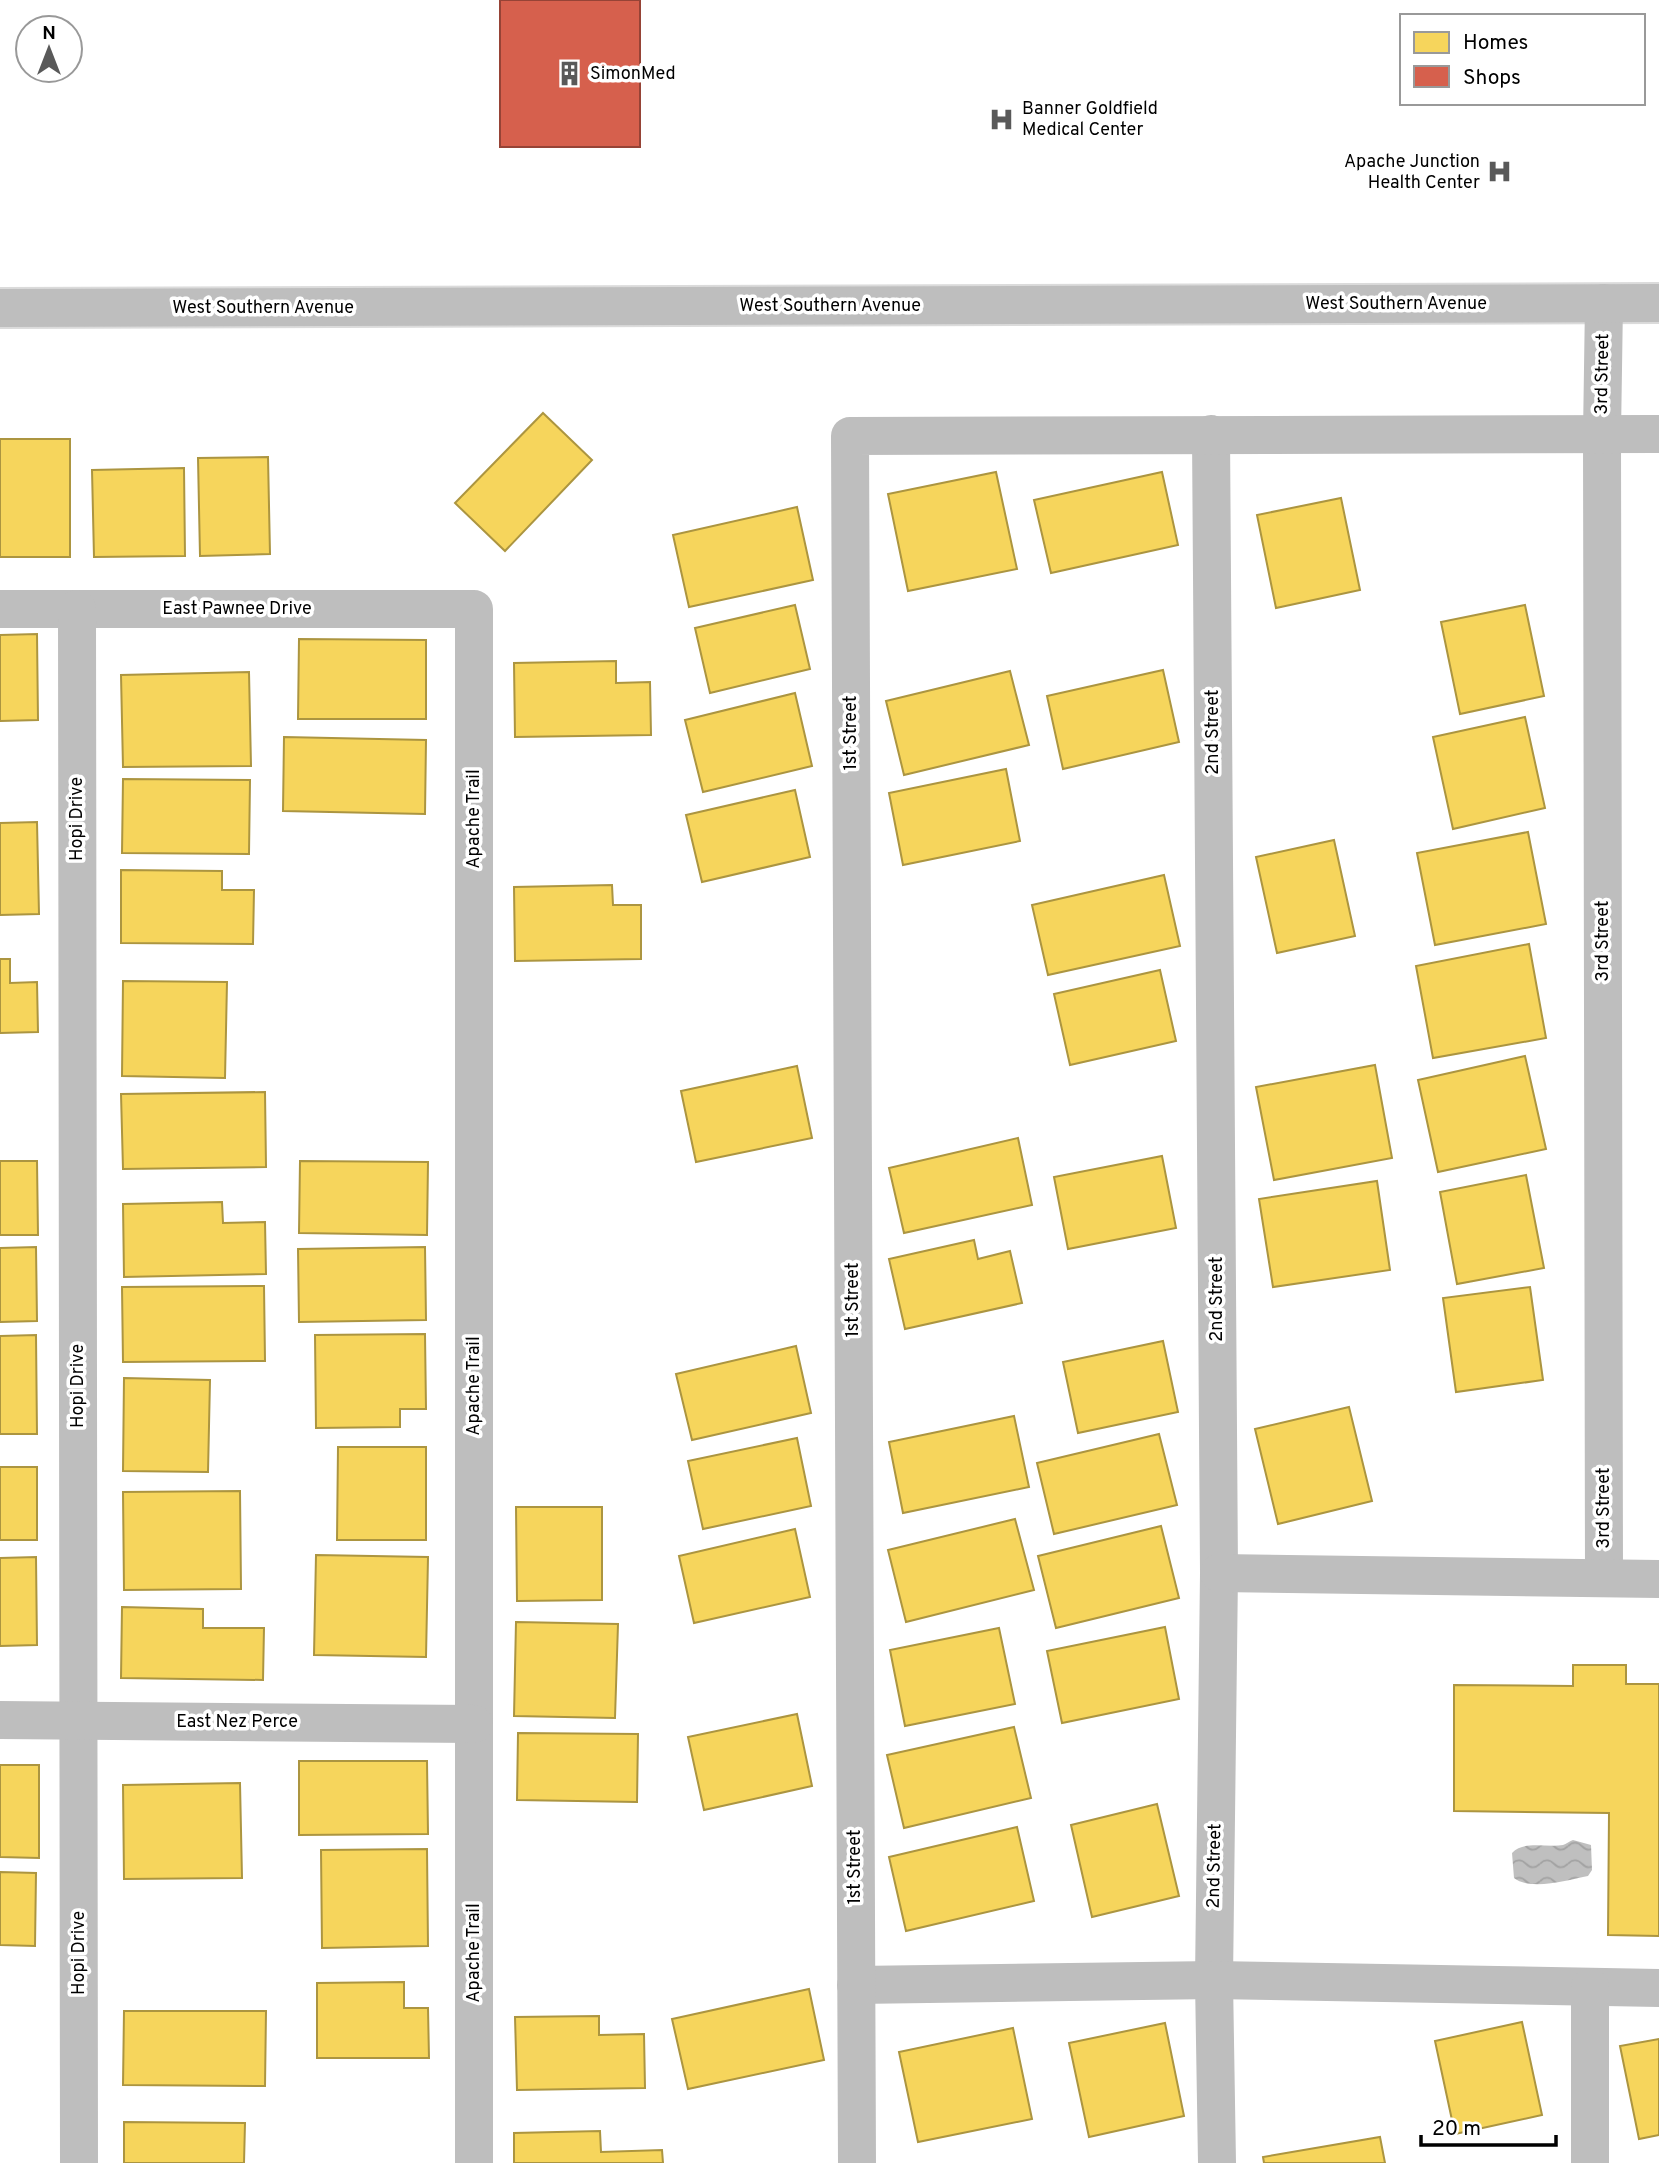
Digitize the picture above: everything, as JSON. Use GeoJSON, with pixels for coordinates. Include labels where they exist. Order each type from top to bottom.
{"type":"FeatureCollection","features":[{"type":"Feature","properties":{"kind":"main road","name":"3rd Street"},"geometry":{"type":"LineString","coordinates":[[1604,303],[1604,1578]]}},
{"type":"Feature","properties":{"kind":"main road","name":"West Southern Avenue"},"geometry":{"type":"LineString","coordinates":[[0,308],[1659,303]]}},
{"type":"Feature","properties":{"kind":"main road"},"geometry":{"type":"LineString","coordinates":[[1211,434],[1659,434]]}},
{"type":"Feature","properties":{"kind":"main road","name":"1st Street"},"geometry":{"type":"LineString","coordinates":[[857,2163],[850,436],[1211,434]]}},
{"type":"Feature","properties":{"kind":"main road","name":"2nd Street"},"geometry":{"type":"LineString","coordinates":[[1211,434],[1219,1573],[1214,1980],[1217,2163]]}},
{"type":"Feature","properties":{"kind":"main road","name":"East Pawnee Drive"},"geometry":{"type":"LineString","coordinates":[[0,608],[474,608]]}},
{"type":"Feature","properties":{"kind":"main road","name":"Hopi Drive"},"geometry":{"type":"LineString","coordinates":[[77,608],[79,2163]]}},
{"type":"Feature","properties":{"kind":"main road","name":"Apache Trail"},"geometry":{"type":"LineString","coordinates":[[474,608],[474,2163]]}},
{"type":"Feature","properties":{"kind":"main road"},"geometry":{"type":"LineString","coordinates":[[1219,1573],[1659,1579]]}},
{"type":"Feature","properties":{"kind":"main road","name":"East Nez Perce"},"geometry":{"type":"LineString","coordinates":[[0,1720],[474,1724]]}},
{"type":"Feature","properties":{"kind":"main road"},"geometry":{"type":"LineString","coordinates":[[856,1986],[1214,1980],[1659,1987]]}},
{"type":"Feature","properties":{"kind":"main road"},"geometry":{"type":"LineString","coordinates":[[1590,1987],[1590,2163]]}},
{"type":"Feature","properties":{"kind":"water"},"geometry":{"type":"Polygon","coordinates":[[[1573,1840],[1591,1845],[1592,1870],[1588,1876],[1539,1884],[1521,1882],[1514,1878],[1512,1853],[1517,1849],[1557,1846],[1573,1840]]]}},
{"type":"Feature","properties":{"kind":"building: Homes"},"geometry":{"type":"Polygon","coordinates":[[[543,413],[592,460],[505,551],[455,503],[543,413]]]}},
{"type":"Feature","properties":{"kind":"building: Homes"},"geometry":{"type":"Polygon","coordinates":[[[0,439],[70,439],[70,557],[0,557],[0,439]]]}},
{"type":"Feature","properties":{"kind":"building: Homes"},"geometry":{"type":"Polygon","coordinates":[[[268,457],[270,554],[200,556],[198,458],[268,457]]]}},
{"type":"Feature","properties":{"kind":"building: Homes"},"geometry":{"type":"Polygon","coordinates":[[[184,468],[185,556],[94,557],[92,470],[184,468]]]}},
{"type":"Feature","properties":{"kind":"building: Homes"},"geometry":{"type":"Polygon","coordinates":[[[996,472],[1017,569],[908,591],[888,494],[996,472]]]}},
{"type":"Feature","properties":{"kind":"building: Homes"},"geometry":{"type":"Polygon","coordinates":[[[1162,472],[1178,545],[1051,573],[1034,500],[1162,472]]]}},
{"type":"Feature","properties":{"kind":"building: Homes"},"geometry":{"type":"Polygon","coordinates":[[[1341,498],[1360,590],[1276,608],[1257,515],[1341,498]]]}},
{"type":"Feature","properties":{"kind":"building: Homes"},"geometry":{"type":"Polygon","coordinates":[[[797,507],[813,580],[689,607],[673,535],[797,507]]]}},
{"type":"Feature","properties":{"kind":"building: Homes"},"geometry":{"type":"Polygon","coordinates":[[[795,605],[810,669],[710,693],[695,628],[795,605]]]}},
{"type":"Feature","properties":{"kind":"building: Homes"},"geometry":{"type":"Polygon","coordinates":[[[1525,605],[1544,696],[1460,714],[1441,622],[1525,605]]]}},
{"type":"Feature","properties":{"kind":"building: Homes"},"geometry":{"type":"Polygon","coordinates":[[[37,634],[38,720],[0,721],[0,635],[37,634]]]}},
{"type":"Feature","properties":{"kind":"building: Homes"},"geometry":{"type":"Polygon","coordinates":[[[299,639],[426,640],[426,719],[298,719],[299,639]]]}},
{"type":"Feature","properties":{"kind":"building: Homes"},"geometry":{"type":"Polygon","coordinates":[[[616,661],[616,683],[650,682],[651,735],[515,737],[514,663],[616,661]]]}},
{"type":"Feature","properties":{"kind":"building: Homes"},"geometry":{"type":"Polygon","coordinates":[[[1163,670],[1179,742],[1063,769],[1047,696],[1163,670]]]}},
{"type":"Feature","properties":{"kind":"building: Homes"},"geometry":{"type":"Polygon","coordinates":[[[1010,671],[1029,745],[904,775],[886,701],[1010,671]]]}},
{"type":"Feature","properties":{"kind":"building: Homes"},"geometry":{"type":"Polygon","coordinates":[[[249,672],[251,766],[123,767],[121,675],[249,672]]]}},
{"type":"Feature","properties":{"kind":"building: Homes"},"geometry":{"type":"Polygon","coordinates":[[[795,693],[812,766],[703,792],[685,720],[795,693]]]}},
{"type":"Feature","properties":{"kind":"building: Homes"},"geometry":{"type":"Polygon","coordinates":[[[1525,717],[1545,808],[1453,829],[1433,737],[1525,717]]]}},
{"type":"Feature","properties":{"kind":"building: Homes"},"geometry":{"type":"Polygon","coordinates":[[[284,737],[426,740],[425,814],[283,811],[284,737]]]}},
{"type":"Feature","properties":{"kind":"building: Homes"},"geometry":{"type":"Polygon","coordinates":[[[1006,769],[1020,841],[903,865],[889,793],[1006,769]]]}},
{"type":"Feature","properties":{"kind":"building: Homes"},"geometry":{"type":"Polygon","coordinates":[[[123,779],[250,780],[249,854],[122,853],[123,779]]]}},
{"type":"Feature","properties":{"kind":"building: Homes"},"geometry":{"type":"Polygon","coordinates":[[[795,790],[810,857],[702,882],[686,815],[795,790]]]}},
{"type":"Feature","properties":{"kind":"building: Homes"},"geometry":{"type":"Polygon","coordinates":[[[37,822],[39,914],[0,915],[0,823],[37,822]]]}},
{"type":"Feature","properties":{"kind":"building: Homes"},"geometry":{"type":"Polygon","coordinates":[[[1528,832],[1546,924],[1435,945],[1417,853],[1528,832]]]}},
{"type":"Feature","properties":{"kind":"building: Homes"},"geometry":{"type":"Polygon","coordinates":[[[1334,840],[1355,936],[1277,953],[1256,857],[1334,840]]]}},
{"type":"Feature","properties":{"kind":"building: Homes"},"geometry":{"type":"Polygon","coordinates":[[[121,870],[222,871],[222,890],[254,890],[253,944],[121,943],[121,870]]]}},
{"type":"Feature","properties":{"kind":"building: Homes"},"geometry":{"type":"Polygon","coordinates":[[[1164,875],[1180,946],[1048,975],[1032,905],[1164,875]]]}},
{"type":"Feature","properties":{"kind":"building: Homes"},"geometry":{"type":"Polygon","coordinates":[[[612,885],[613,905],[641,905],[641,959],[515,961],[514,887],[612,885]]]}},
{"type":"Feature","properties":{"kind":"building: Homes"},"geometry":{"type":"Polygon","coordinates":[[[1529,944],[1546,1038],[1433,1058],[1416,966],[1529,944]]]}},
{"type":"Feature","properties":{"kind":"building: Homes"},"geometry":{"type":"Polygon","coordinates":[[[0,959],[10,959],[10,983],[37,982],[38,1032],[0,1033],[0,959]]]}},
{"type":"Feature","properties":{"kind":"building: Homes"},"geometry":{"type":"Polygon","coordinates":[[[1160,970],[1176,1041],[1070,1065],[1054,994],[1160,970]]]}},
{"type":"Feature","properties":{"kind":"building: Homes"},"geometry":{"type":"Polygon","coordinates":[[[123,981],[227,982],[225,1078],[122,1076],[123,981]]]}},
{"type":"Feature","properties":{"kind":"building: Homes"},"geometry":{"type":"Polygon","coordinates":[[[1525,1056],[1546,1149],[1438,1172],[1418,1080],[1525,1056]]]}},
{"type":"Feature","properties":{"kind":"building: Homes"},"geometry":{"type":"Polygon","coordinates":[[[1375,1065],[1392,1158],[1274,1180],[1256,1087],[1375,1065]]]}},
{"type":"Feature","properties":{"kind":"building: Homes"},"geometry":{"type":"Polygon","coordinates":[[[797,1066],[812,1138],[696,1162],[681,1091],[797,1066]]]}},
{"type":"Feature","properties":{"kind":"building: Homes"},"geometry":{"type":"Polygon","coordinates":[[[265,1092],[266,1167],[123,1169],[121,1094],[265,1092]]]}},
{"type":"Feature","properties":{"kind":"building: Homes"},"geometry":{"type":"Polygon","coordinates":[[[1018,1138],[1032,1205],[904,1233],[889,1168],[1018,1138]]]}},
{"type":"Feature","properties":{"kind":"building: Homes"},"geometry":{"type":"Polygon","coordinates":[[[1162,1156],[1176,1228],[1068,1249],[1054,1177],[1162,1156]]]}},
{"type":"Feature","properties":{"kind":"building: Homes"},"geometry":{"type":"Polygon","coordinates":[[[0,1161],[37,1161],[38,1235],[0,1235],[0,1161]]]}},
{"type":"Feature","properties":{"kind":"building: Homes"},"geometry":{"type":"Polygon","coordinates":[[[300,1161],[428,1162],[427,1235],[299,1233],[300,1161]]]}},
{"type":"Feature","properties":{"kind":"building: Homes"},"geometry":{"type":"Polygon","coordinates":[[[1526,1175],[1544,1268],[1457,1284],[1440,1192],[1526,1175]]]}},
{"type":"Feature","properties":{"kind":"building: Homes"},"geometry":{"type":"Polygon","coordinates":[[[1377,1181],[1390,1270],[1273,1287],[1259,1199],[1377,1181]]]}},
{"type":"Feature","properties":{"kind":"building: Homes"},"geometry":{"type":"Polygon","coordinates":[[[222,1202],[223,1223],[265,1222],[266,1274],[124,1277],[123,1204],[222,1202]]]}},
{"type":"Feature","properties":{"kind":"building: Homes"},"geometry":{"type":"Polygon","coordinates":[[[974,1240],[978,1259],[1010,1251],[1022,1303],[905,1329],[889,1259],[974,1240]]]}},
{"type":"Feature","properties":{"kind":"building: Homes"},"geometry":{"type":"Polygon","coordinates":[[[36,1247],[37,1321],[0,1322],[0,1248],[36,1247]]]}},
{"type":"Feature","properties":{"kind":"building: Homes"},"geometry":{"type":"Polygon","coordinates":[[[425,1247],[426,1320],[299,1322],[298,1249],[425,1247]]]}},
{"type":"Feature","properties":{"kind":"building: Homes"},"geometry":{"type":"Polygon","coordinates":[[[264,1286],[265,1361],[123,1362],[122,1287],[264,1286]]]}},
{"type":"Feature","properties":{"kind":"building: Homes"},"geometry":{"type":"Polygon","coordinates":[[[1530,1287],[1543,1380],[1456,1392],[1443,1298],[1530,1287]]]}},
{"type":"Feature","properties":{"kind":"building: Homes"},"geometry":{"type":"Polygon","coordinates":[[[425,1334],[426,1409],[400,1409],[400,1427],[316,1428],[315,1335],[425,1334]]]}},
{"type":"Feature","properties":{"kind":"building: Homes"},"geometry":{"type":"Polygon","coordinates":[[[36,1335],[37,1434],[0,1434],[0,1336],[36,1335]]]}},
{"type":"Feature","properties":{"kind":"building: Homes"},"geometry":{"type":"Polygon","coordinates":[[[1163,1341],[1178,1412],[1078,1433],[1063,1362],[1163,1341]]]}},
{"type":"Feature","properties":{"kind":"building: Homes"},"geometry":{"type":"Polygon","coordinates":[[[796,1346],[811,1413],[692,1440],[676,1374],[796,1346]]]}},
{"type":"Feature","properties":{"kind":"building: Homes"},"geometry":{"type":"Polygon","coordinates":[[[124,1378],[210,1380],[208,1472],[123,1471],[124,1378]]]}},
{"type":"Feature","properties":{"kind":"building: Homes"},"geometry":{"type":"Polygon","coordinates":[[[1349,1407],[1372,1501],[1278,1524],[1255,1429],[1349,1407]]]}},
{"type":"Feature","properties":{"kind":"building: Homes"},"geometry":{"type":"Polygon","coordinates":[[[1014,1416],[1029,1487],[903,1513],[889,1442],[1014,1416]]]}},
{"type":"Feature","properties":{"kind":"building: Homes"},"geometry":{"type":"Polygon","coordinates":[[[1159,1434],[1177,1505],[1054,1534],[1037,1463],[1159,1434]]]}},
{"type":"Feature","properties":{"kind":"building: Homes"},"geometry":{"type":"Polygon","coordinates":[[[797,1438],[811,1506],[703,1529],[688,1461],[797,1438]]]}},
{"type":"Feature","properties":{"kind":"building: Homes"},"geometry":{"type":"Polygon","coordinates":[[[338,1447],[426,1447],[426,1540],[337,1540],[338,1447]]]}},
{"type":"Feature","properties":{"kind":"building: Homes"},"geometry":{"type":"Polygon","coordinates":[[[0,1467],[37,1467],[37,1540],[0,1540],[0,1467]]]}},
{"type":"Feature","properties":{"kind":"building: Homes"},"geometry":{"type":"Polygon","coordinates":[[[240,1491],[241,1589],[124,1590],[123,1492],[240,1491]]]}},
{"type":"Feature","properties":{"kind":"building: Homes"},"geometry":{"type":"Polygon","coordinates":[[[516,1507],[602,1507],[602,1600],[517,1601],[516,1507]]]}},
{"type":"Feature","properties":{"kind":"building: Homes"},"geometry":{"type":"Polygon","coordinates":[[[1015,1519],[1034,1590],[906,1622],[888,1550],[1015,1519]]]}},
{"type":"Feature","properties":{"kind":"building: Homes"},"geometry":{"type":"Polygon","coordinates":[[[1161,1526],[1179,1598],[1056,1628],[1038,1556],[1161,1526]]]}},
{"type":"Feature","properties":{"kind":"building: Homes"},"geometry":{"type":"Polygon","coordinates":[[[795,1529],[810,1597],[694,1623],[679,1556],[795,1529]]]}},
{"type":"Feature","properties":{"kind":"building: Homes"},"geometry":{"type":"Polygon","coordinates":[[[316,1555],[428,1557],[426,1657],[314,1655],[316,1555]]]}},
{"type":"Feature","properties":{"kind":"building: Homes"},"geometry":{"type":"Polygon","coordinates":[[[36,1557],[37,1645],[0,1646],[0,1558],[36,1557]]]}},
{"type":"Feature","properties":{"kind":"building: Homes"},"geometry":{"type":"Polygon","coordinates":[[[122,1607],[203,1609],[203,1628],[264,1628],[263,1680],[121,1678],[122,1607]]]}},
{"type":"Feature","properties":{"kind":"building: Homes"},"geometry":{"type":"Polygon","coordinates":[[[516,1622],[618,1624],[615,1718],[514,1716],[516,1622]]]}},
{"type":"Feature","properties":{"kind":"building: Homes"},"geometry":{"type":"Polygon","coordinates":[[[1165,1627],[1179,1699],[1062,1723],[1047,1651],[1165,1627]]]}},
{"type":"Feature","properties":{"kind":"building: Homes"},"geometry":{"type":"Polygon","coordinates":[[[999,1628],[1015,1704],[905,1726],[890,1650],[999,1628]]]}},
{"type":"Feature","properties":{"kind":"building: Homes"},"geometry":{"type":"Polygon","coordinates":[[[1573,1665],[1626,1665],[1626,1684],[1659,1684],[1659,1936],[1608,1935],[1609,1813],[1454,1811],[1454,1685],[1573,1686],[1573,1665]]]}},
{"type":"Feature","properties":{"kind":"building: Homes"},"geometry":{"type":"Polygon","coordinates":[[[797,1714],[812,1786],[704,1810],[688,1737],[797,1714]]]}},
{"type":"Feature","properties":{"kind":"building: Homes"},"geometry":{"type":"Polygon","coordinates":[[[1014,1727],[1031,1798],[904,1828],[887,1755],[1014,1727]]]}},
{"type":"Feature","properties":{"kind":"building: Homes"},"geometry":{"type":"Polygon","coordinates":[[[518,1733],[638,1734],[637,1802],[517,1800],[518,1733]]]}},
{"type":"Feature","properties":{"kind":"building: Homes"},"geometry":{"type":"Polygon","coordinates":[[[299,1761],[427,1761],[428,1834],[299,1835],[299,1761]]]}},
{"type":"Feature","properties":{"kind":"building: Homes"},"geometry":{"type":"Polygon","coordinates":[[[0,1765],[39,1765],[39,1858],[0,1857],[0,1765]]]}},
{"type":"Feature","properties":{"kind":"building: Homes"},"geometry":{"type":"Polygon","coordinates":[[[240,1783],[242,1878],[124,1879],[123,1785],[240,1783]]]}},
{"type":"Feature","properties":{"kind":"building: Homes"},"geometry":{"type":"Polygon","coordinates":[[[1157,1804],[1179,1896],[1092,1917],[1071,1825],[1157,1804]]]}},
{"type":"Feature","properties":{"kind":"building: Homes"},"geometry":{"type":"Polygon","coordinates":[[[1017,1827],[1034,1901],[906,1931],[889,1857],[1017,1827]]]}},
{"type":"Feature","properties":{"kind":"building: Homes"},"geometry":{"type":"Polygon","coordinates":[[[427,1849],[428,1946],[322,1948],[321,1850],[427,1849]]]}},
{"type":"Feature","properties":{"kind":"building: Homes"},"geometry":{"type":"Polygon","coordinates":[[[0,1872],[36,1873],[35,1946],[0,1945],[0,1872]]]}},
{"type":"Feature","properties":{"kind":"building: Homes"},"geometry":{"type":"Polygon","coordinates":[[[404,1982],[404,2008],[428,2008],[429,2058],[317,2058],[317,1983],[404,1982]]]}},
{"type":"Feature","properties":{"kind":"building: Homes"},"geometry":{"type":"Polygon","coordinates":[[[809,1989],[824,2060],[688,2089],[672,2019],[809,1989]]]}},
{"type":"Feature","properties":{"kind":"building: Homes"},"geometry":{"type":"Polygon","coordinates":[[[124,2011],[266,2011],[265,2086],[123,2085],[124,2011]]]}},
{"type":"Feature","properties":{"kind":"building: Homes"},"geometry":{"type":"Polygon","coordinates":[[[599,2016],[599,2035],[644,2034],[645,2088],[517,2090],[515,2017],[599,2016]]]}},
{"type":"Feature","properties":{"kind":"building: Homes"},"geometry":{"type":"Polygon","coordinates":[[[1522,2022],[1542,2115],[1455,2134],[1435,2041],[1522,2022]]]}},
{"type":"Feature","properties":{"kind":"building: Homes"},"geometry":{"type":"Polygon","coordinates":[[[1165,2023],[1184,2116],[1089,2137],[1069,2043],[1165,2023]]]}},
{"type":"Feature","properties":{"kind":"building: Homes"},"geometry":{"type":"Polygon","coordinates":[[[1013,2028],[1032,2119],[918,2142],[899,2052],[1013,2028]]]}},
{"type":"Feature","properties":{"kind":"building: Homes"},"geometry":{"type":"Polygon","coordinates":[[[1659,2039],[1659,2135],[1639,2139],[1620,2046],[1659,2039]]]}},
{"type":"Feature","properties":{"kind":"building: Homes"},"geometry":{"type":"Polygon","coordinates":[[[124,2122],[245,2123],[244,2163],[124,2163],[124,2122]]]}},
{"type":"Feature","properties":{"kind":"building: Homes"},"geometry":{"type":"Polygon","coordinates":[[[600,2131],[601,2152],[662,2150],[663,2163],[514,2163],[514,2133],[600,2131]]]}},
{"type":"Feature","properties":{"kind":"building: Homes"},"geometry":{"type":"Polygon","coordinates":[[[1380,2137],[1385,2163],[1264,2163],[1263,2157],[1380,2137]]]}},
{"type":"Feature","properties":{"kind":"building: Shops","name":"SimonMed"},"geometry":{"type":"Polygon","coordinates":[[[500,0],[640,0],[640,147],[500,147],[500,0]]]}},
{"type":"Feature","properties":{"kind":"place","name":"SimonMed"},"geometry":{"type":"Point","coordinates":[570,74]}},
{"type":"Feature","properties":{"kind":"place","name":"Banner Goldfield Medical Center"},"geometry":{"type":"Point","coordinates":[1002,119]}},
{"type":"Feature","properties":{"kind":"place","name":"Apache Junction Health Center"},"geometry":{"type":"Point","coordinates":[1500,172]}}]}
